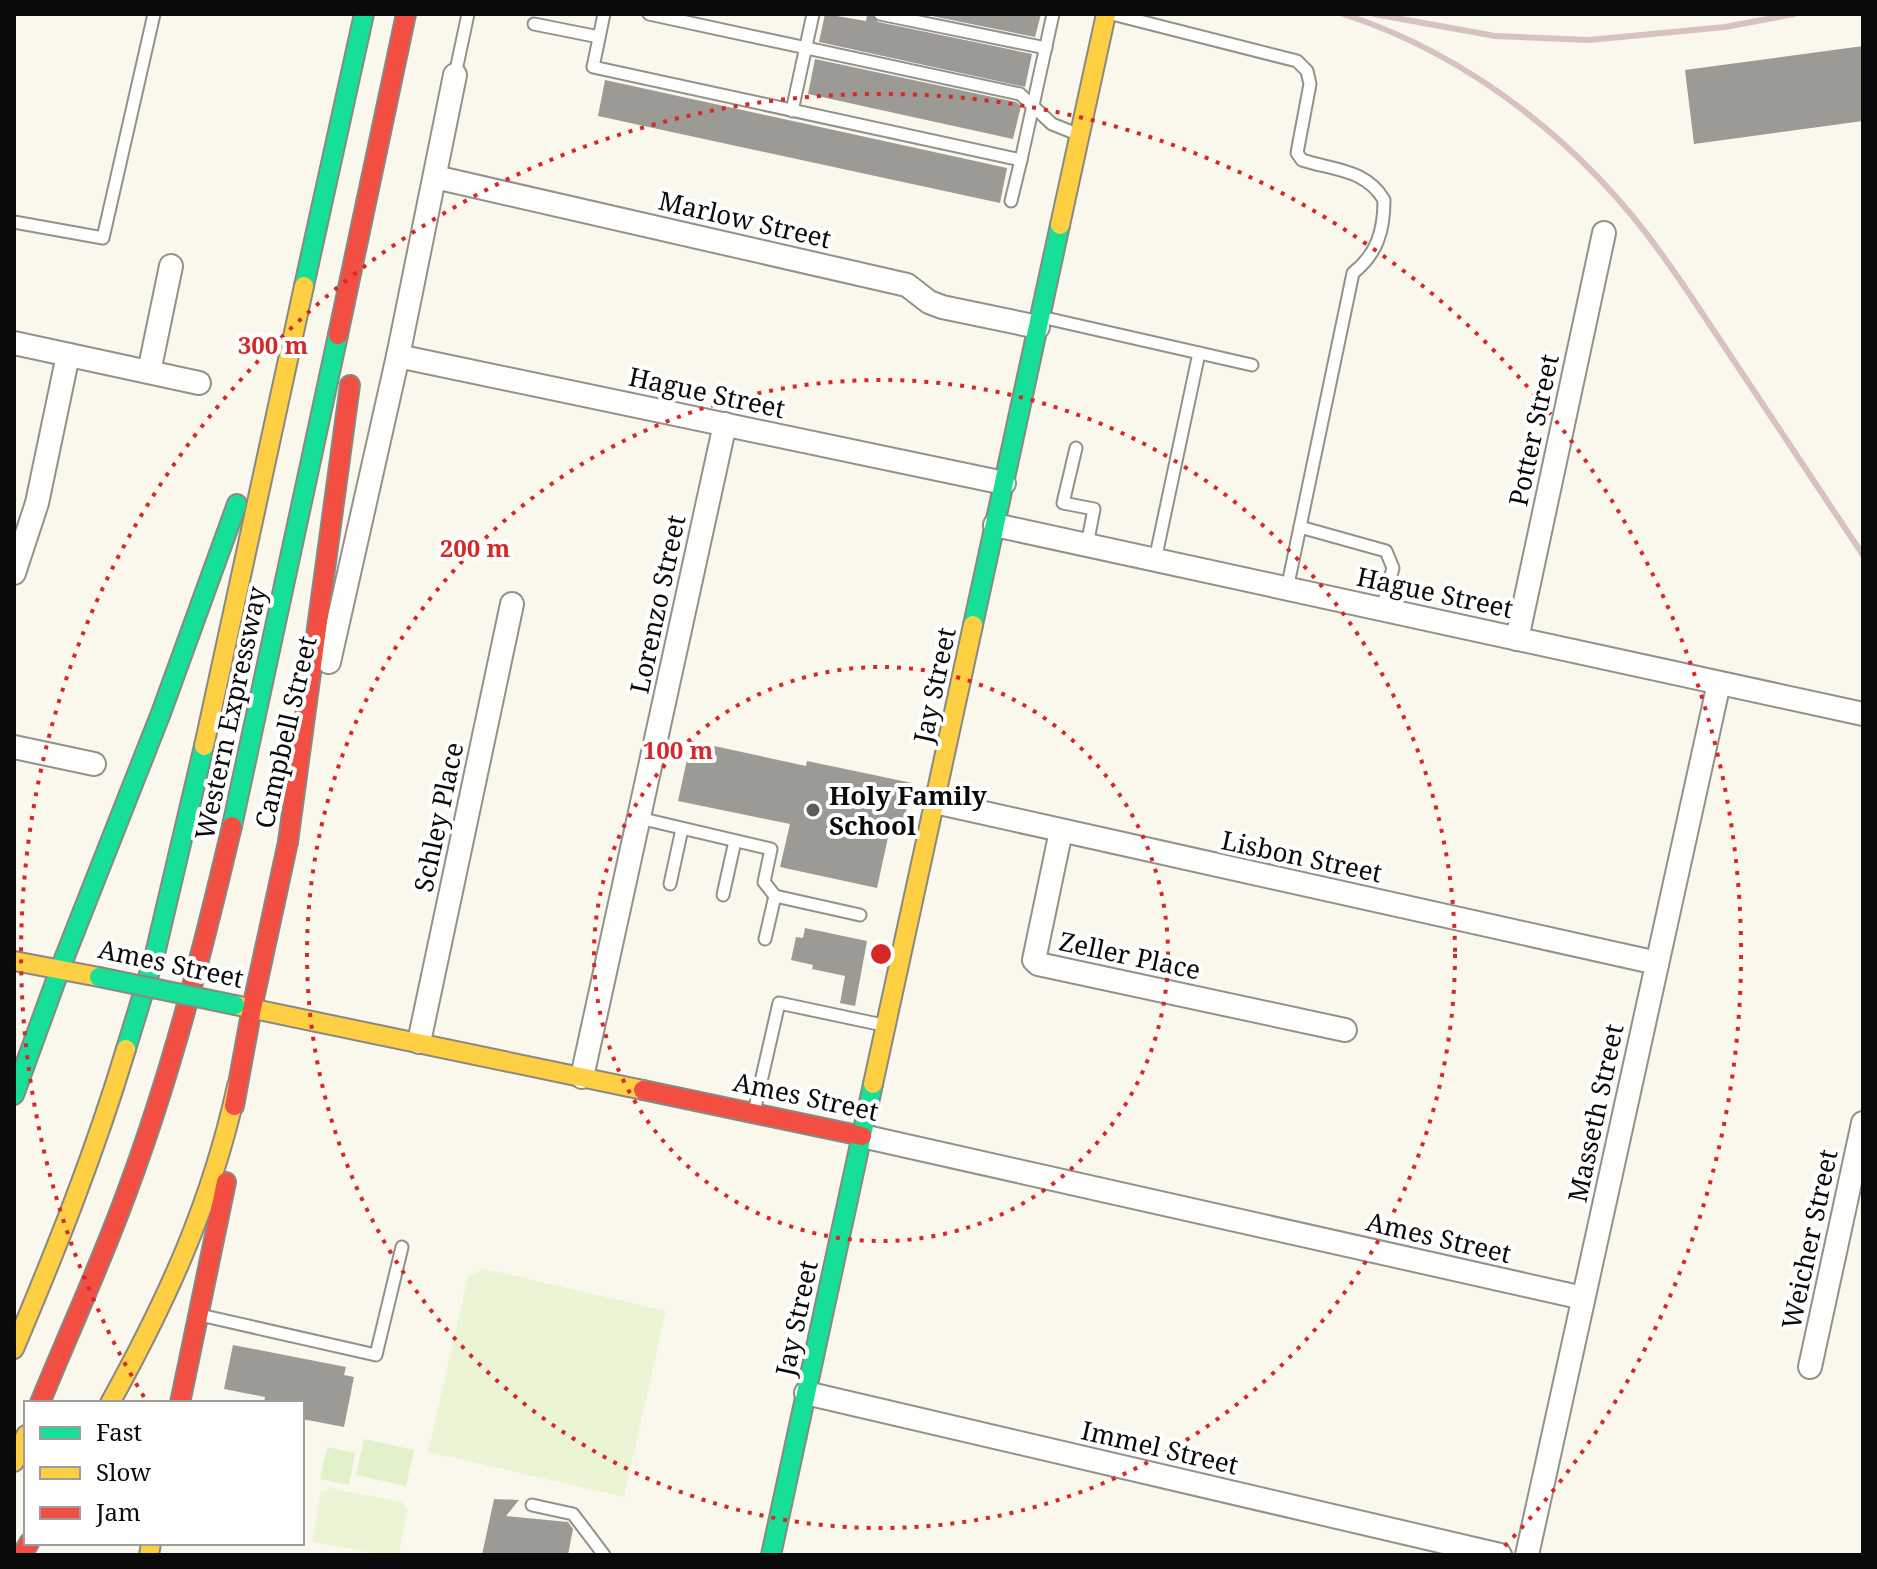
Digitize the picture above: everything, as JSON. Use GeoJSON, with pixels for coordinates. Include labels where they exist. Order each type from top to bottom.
{"type":"FeatureCollection","features":[{"type":"Feature","properties":{"kind":"main road","name":"Western Expressway"},"geometry":{"type":"LineString","coordinates":[[14,1349],[56,1250],[103,1124],[154,958],[200,765],[364,14]]}},
{"type":"Feature","properties":{"kind":"main road","name":"Western Expressway"},"geometry":{"type":"LineString","coordinates":[[41,1401],[128,1190],[172,1060],[201,959],[241,789],[406,14]]}},
{"type":"Feature","properties":{"kind":"main road","name":"Jay Street"},"geometry":{"type":"LineString","coordinates":[[771,1555],[1109,14]]}},
{"type":"Feature","properties":{"kind":"main road"},"geometry":{"type":"LineString","coordinates":[[356,337],[392,78]]}},
{"type":"Feature","properties":{"kind":"main road"},"geometry":{"type":"LineString","coordinates":[[14,1095],[233,517],[315,245]]}},
{"type":"Feature","properties":{"kind":"main road"},"geometry":{"type":"LineString","coordinates":[[288,842],[352,368]]}},
{"type":"Feature","properties":{"kind":"main road","name":"Campbell Street"},"geometry":{"type":"LineString","coordinates":[[180,1401],[222,1202],[237,1086],[243,1006],[288,842]]}},
{"type":"Feature","properties":{"kind":"main road","name":"Ames Street"},"geometry":{"type":"LineString","coordinates":[[14,961],[419,1042],[862,1136]]}},
{"type":"Feature","properties":{"kind":"main road"},"geometry":{"type":"LineString","coordinates":[[111,1401],[164,1304],[195,1235],[214,1183],[237,1086]]}},
{"type":"Feature","properties":{"kind":"main road"},"geometry":{"type":"LineString","coordinates":[[14,1462],[24,1440]]}},
{"type":"Feature","properties":{"kind":"street","name":"Campbell Street"},"geometry":{"type":"LineString","coordinates":[[288,842],[398,356],[455,75]]}},
{"type":"Feature","properties":{"kind":"street","name":"Marlow Street"},"geometry":{"type":"LineString","coordinates":[[435,177],[907,285],[929,302],[942,307],[1039,322]]}},
{"type":"Feature","properties":{"kind":"street","name":"Potter Street"},"geometry":{"type":"LineString","coordinates":[[1517,639],[1604,233]]}},
{"type":"Feature","properties":{"kind":"street"},"geometry":{"type":"LineString","coordinates":[[149,372],[171,266]]}},
{"type":"Feature","properties":{"kind":"street"},"geometry":{"type":"LineString","coordinates":[[14,343],[199,383]]}},
{"type":"Feature","properties":{"kind":"street"},"geometry":{"type":"LineString","coordinates":[[14,573],[39,495],[68,355]]}},
{"type":"Feature","properties":{"kind":"street","name":"Hague Street"},"geometry":{"type":"LineString","coordinates":[[398,356],[1004,483]]}},
{"type":"Feature","properties":{"kind":"street","name":"Lorenzo Street"},"geometry":{"type":"LineString","coordinates":[[582,1077],[725,424]]}},
{"type":"Feature","properties":{"kind":"street","name":"Hague Street"},"geometry":{"type":"LineString","coordinates":[[995,525],[1863,714]]}},
{"type":"Feature","properties":{"kind":"street","name":"Schley Place"},"geometry":{"type":"LineString","coordinates":[[419,1042],[512,604]]}},
{"type":"Feature","properties":{"kind":"street","name":"Masseth Street"},"geometry":{"type":"LineString","coordinates":[[1527,1555],[1719,683]]}},
{"type":"Feature","properties":{"kind":"street"},"geometry":{"type":"LineString","coordinates":[[14,747],[94,764]]}},
{"type":"Feature","properties":{"kind":"street","name":"Lisbon Street"},"geometry":{"type":"LineString","coordinates":[[935,802],[1657,963]]}},
{"type":"Feature","properties":{"kind":"street","name":"Zeller Place"},"geometry":{"type":"LineString","coordinates":[[1061,831],[1034,960],[1038,964],[1345,1030]]}},
{"type":"Feature","properties":{"kind":"street","name":"Weicher Street"},"geometry":{"type":"LineString","coordinates":[[1810,1367],[1863,1123]]}},
{"type":"Feature","properties":{"kind":"street","name":"Ames Street"},"geometry":{"type":"LineString","coordinates":[[862,1136],[1583,1298]]}},
{"type":"Feature","properties":{"kind":"street","name":"Immel Street"},"geometry":{"type":"LineString","coordinates":[[806,1393],[1500,1555]]}},
{"type":"Feature","properties":{"kind":"lane"},"geometry":{"type":"LineString","coordinates":[[14,222],[103,238],[154,14]]}},
{"type":"Feature","properties":{"kind":"lane"},"geometry":{"type":"LineString","coordinates":[[455,75],[468,14]]}},
{"type":"Feature","properties":{"kind":"lane"},"geometry":{"type":"LineString","coordinates":[[604,14],[593,67],[1021,160]]}},
{"type":"Feature","properties":{"kind":"lane"},"geometry":{"type":"LineString","coordinates":[[649,14],[1020,94],[1052,124],[1081,136]]}},
{"type":"Feature","properties":{"kind":"lane"},"geometry":{"type":"LineString","coordinates":[[792,111],[813,14]]}},
{"type":"Feature","properties":{"kind":"lane"},"geometry":{"type":"LineString","coordinates":[[880,14],[1046,48]]}},
{"type":"Feature","properties":{"kind":"lane"},"geometry":{"type":"LineString","coordinates":[[1011,201],[1053,14]]}},
{"type":"Feature","properties":{"kind":"lane"},"geometry":{"type":"LineString","coordinates":[[1109,14],[1297,61],[1307,71],[1310,84],[1297,153],[1302,160],[1353,173],[1369,181],[1384,200],[1382,225],[1370,259],[1353,273],[1287,589]]}},
{"type":"Feature","properties":{"kind":"lane"},"geometry":{"type":"LineString","coordinates":[[534,24],[599,37]]}},
{"type":"Feature","properties":{"kind":"lane"},"geometry":{"type":"LineString","coordinates":[[1039,322],[1252,365]]}},
{"type":"Feature","properties":{"kind":"lane"},"geometry":{"type":"LineString","coordinates":[[1155,560],[1199,353]]}},
{"type":"Feature","properties":{"kind":"lane"},"geometry":{"type":"LineString","coordinates":[[1076,448],[1063,503],[1094,509],[1087,545]]}},
{"type":"Feature","properties":{"kind":"lane"},"geometry":{"type":"LineString","coordinates":[[1300,527],[1386,551],[1393,568],[1382,609]]}},
{"type":"Feature","properties":{"kind":"lane"},"geometry":{"type":"LineString","coordinates":[[639,818],[771,849],[764,882],[775,896],[860,915]]}},
{"type":"Feature","properties":{"kind":"lane"},"geometry":{"type":"LineString","coordinates":[[670,884],[682,829]]}},
{"type":"Feature","properties":{"kind":"lane"},"geometry":{"type":"LineString","coordinates":[[723,895],[735,841]]}},
{"type":"Feature","properties":{"kind":"lane"},"geometry":{"type":"LineString","coordinates":[[765,939],[775,896]]}},
{"type":"Feature","properties":{"kind":"lane"},"geometry":{"type":"LineString","coordinates":[[754,1113],[779,1003],[886,1025]]}},
{"type":"Feature","properties":{"kind":"lane"},"geometry":{"type":"LineString","coordinates":[[199,1315],[376,1355],[402,1247]]}},
{"type":"Feature","properties":{"kind":"lane"},"geometry":{"type":"LineString","coordinates":[[532,1505],[573,1514],[604,1555]]}},
{"type":"Feature","properties":{"kind":"green space"},"geometry":{"type":"Polygon","coordinates":[[[485,1269],[666,1311],[624,1497],[428,1452],[468,1277],[485,1269]]]}},
{"type":"Feature","properties":{"kind":"green space"},"geometry":{"type":"Polygon","coordinates":[[[364,1439],[414,1450],[406,1486],[356,1475],[364,1439]]]}},
{"type":"Feature","properties":{"kind":"green space"},"geometry":{"type":"Polygon","coordinates":[[[327,1447],[355,1453],[349,1485],[320,1479],[327,1447]]]}},
{"type":"Feature","properties":{"kind":"green space"},"geometry":{"type":"Polygon","coordinates":[[[330,1488],[402,1502],[407,1510],[399,1555],[312,1542],[321,1492],[330,1488]]]}},
{"type":"Feature","properties":{"kind":"building"},"geometry":{"type":"Polygon","coordinates":[[[825,14],[866,21],[867,14],[872,14],[878,22],[1032,54],[1025,87],[819,42],[825,14]]]}},
{"type":"Feature","properties":{"kind":"building"},"geometry":{"type":"Polygon","coordinates":[[[922,14],[1041,14],[1035,37],[922,14]]]}},
{"type":"Feature","properties":{"kind":"building"},"geometry":{"type":"Polygon","coordinates":[[[1863,46],[1863,121],[1694,144],[1685,70],[1863,46]]]}},
{"type":"Feature","properties":{"kind":"building"},"geometry":{"type":"Polygon","coordinates":[[[815,59],[1016,102],[1021,106],[1013,139],[808,94],[815,59]]]}},
{"type":"Feature","properties":{"kind":"building"},"geometry":{"type":"Polygon","coordinates":[[[605,80],[1007,168],[1000,203],[598,116],[605,80]]]}},
{"type":"Feature","properties":{"kind":"building","name":"Holy Family School"},"geometry":{"type":"Polygon","coordinates":[[[691,741],[806,766],[807,761],[912,783],[904,821],[892,819],[877,888],[780,867],[790,824],[678,801],[691,741]]]}},
{"type":"Feature","properties":{"kind":"building"},"geometry":{"type":"Polygon","coordinates":[[[805,928],[867,941],[855,1006],[840,1003],[845,976],[812,969],[813,965],[791,960],[796,937],[803,938],[805,928]]]}},
{"type":"Feature","properties":{"kind":"building"},"geometry":{"type":"Polygon","coordinates":[[[233,1345],[346,1367],[344,1375],[354,1377],[344,1427],[304,1419],[304,1401],[264,1401],[265,1397],[224,1389],[233,1345]]]}},
{"type":"Feature","properties":{"kind":"building"},"geometry":{"type":"Polygon","coordinates":[[[494,1499],[519,1500],[506,1516],[568,1522],[573,1529],[568,1555],[482,1555],[494,1499]]]}},
{"type":"Feature","properties":{"kind":"railway"},"geometry":{"type":"LineString","coordinates":[[1343,14],[1436,54],[1480,80],[1522,109],[1598,178],[1673,270],[1863,555]]}},
{"type":"Feature","properties":{"kind":"railway"},"geometry":{"type":"LineString","coordinates":[[1374,14],[1495,36],[1589,40],[1725,27],[1794,14]]}},
{"type":"Feature","properties":{"kind":"traffic: fast"},"geometry":{"type":"LineString","coordinates":[[304,286],[364,14]]}},
{"type":"Feature","properties":{"kind":"traffic: fast"},"geometry":{"type":"LineString","coordinates":[[973,625],[1060,225]]}},
{"type":"Feature","properties":{"kind":"traffic: fast"},"geometry":{"type":"LineString","coordinates":[[232,826],[338,335]]}},
{"type":"Feature","properties":{"kind":"traffic: fast"},"geometry":{"type":"LineString","coordinates":[[60,969],[161,713],[237,504]]}},
{"type":"Feature","properties":{"kind":"traffic: fast"},"geometry":{"type":"LineString","coordinates":[[126,1049],[154,958],[204,746]]}},
{"type":"Feature","properties":{"kind":"traffic: fast"},"geometry":{"type":"LineString","coordinates":[[14,1095],[60,969]]}},
{"type":"Feature","properties":{"kind":"traffic: fast"},"geometry":{"type":"LineString","coordinates":[[99,977],[235,1005]]}},
{"type":"Feature","properties":{"kind":"traffic: fast"},"geometry":{"type":"LineString","coordinates":[[771,1555],[873,1084]]}},
{"type":"Feature","properties":{"kind":"traffic: slow"},"geometry":{"type":"LineString","coordinates":[[1060,225],[1106,14]]}},
{"type":"Feature","properties":{"kind":"traffic: slow"},"geometry":{"type":"LineString","coordinates":[[204,746],[304,286]]}},
{"type":"Feature","properties":{"kind":"traffic: slow"},"geometry":{"type":"LineString","coordinates":[[873,1084],[973,625]]}},
{"type":"Feature","properties":{"kind":"traffic: slow"},"geometry":{"type":"LineString","coordinates":[[14,961],[99,977]]}},
{"type":"Feature","properties":{"kind":"traffic: slow"},"geometry":{"type":"LineString","coordinates":[[235,1005],[643,1090]]}},
{"type":"Feature","properties":{"kind":"traffic: slow"},"geometry":{"type":"LineString","coordinates":[[14,1349],[74,1200],[126,1049]]}},
{"type":"Feature","properties":{"kind":"traffic: slow"},"geometry":{"type":"LineString","coordinates":[[111,1401],[151,1326],[186,1249],[214,1171],[237,1086]]}},
{"type":"Feature","properties":{"kind":"traffic: slow"},"geometry":{"type":"LineString","coordinates":[[14,1462],[24,1440]]}},
{"type":"Feature","properties":{"kind":"traffic: slow"},"geometry":{"type":"LineString","coordinates":[[149,1555],[151,1545]]}},
{"type":"Feature","properties":{"kind":"traffic: jam"},"geometry":{"type":"LineString","coordinates":[[338,335],[406,14]]}},
{"type":"Feature","properties":{"kind":"traffic: jam"},"geometry":{"type":"LineString","coordinates":[[288,842],[350,385]]}},
{"type":"Feature","properties":{"kind":"traffic: jam"},"geometry":{"type":"LineString","coordinates":[[41,1401],[107,1243],[159,1100],[186,1009],[232,826]]}},
{"type":"Feature","properties":{"kind":"traffic: jam"},"geometry":{"type":"LineString","coordinates":[[234,1106],[288,842]]}},
{"type":"Feature","properties":{"kind":"traffic: jam"},"geometry":{"type":"LineString","coordinates":[[643,1090],[862,1136]]}},
{"type":"Feature","properties":{"kind":"traffic: jam"},"geometry":{"type":"LineString","coordinates":[[180,1401],[226,1182]]}},
{"type":"Feature","properties":{"kind":"traffic: jam"},"geometry":{"type":"LineString","coordinates":[[22,1555],[28,1545]]}},
{"type":"Feature","properties":{"kind":"place","name":"Holy Family School"},"geometry":{"type":"Point","coordinates":[813,810]}}]}
